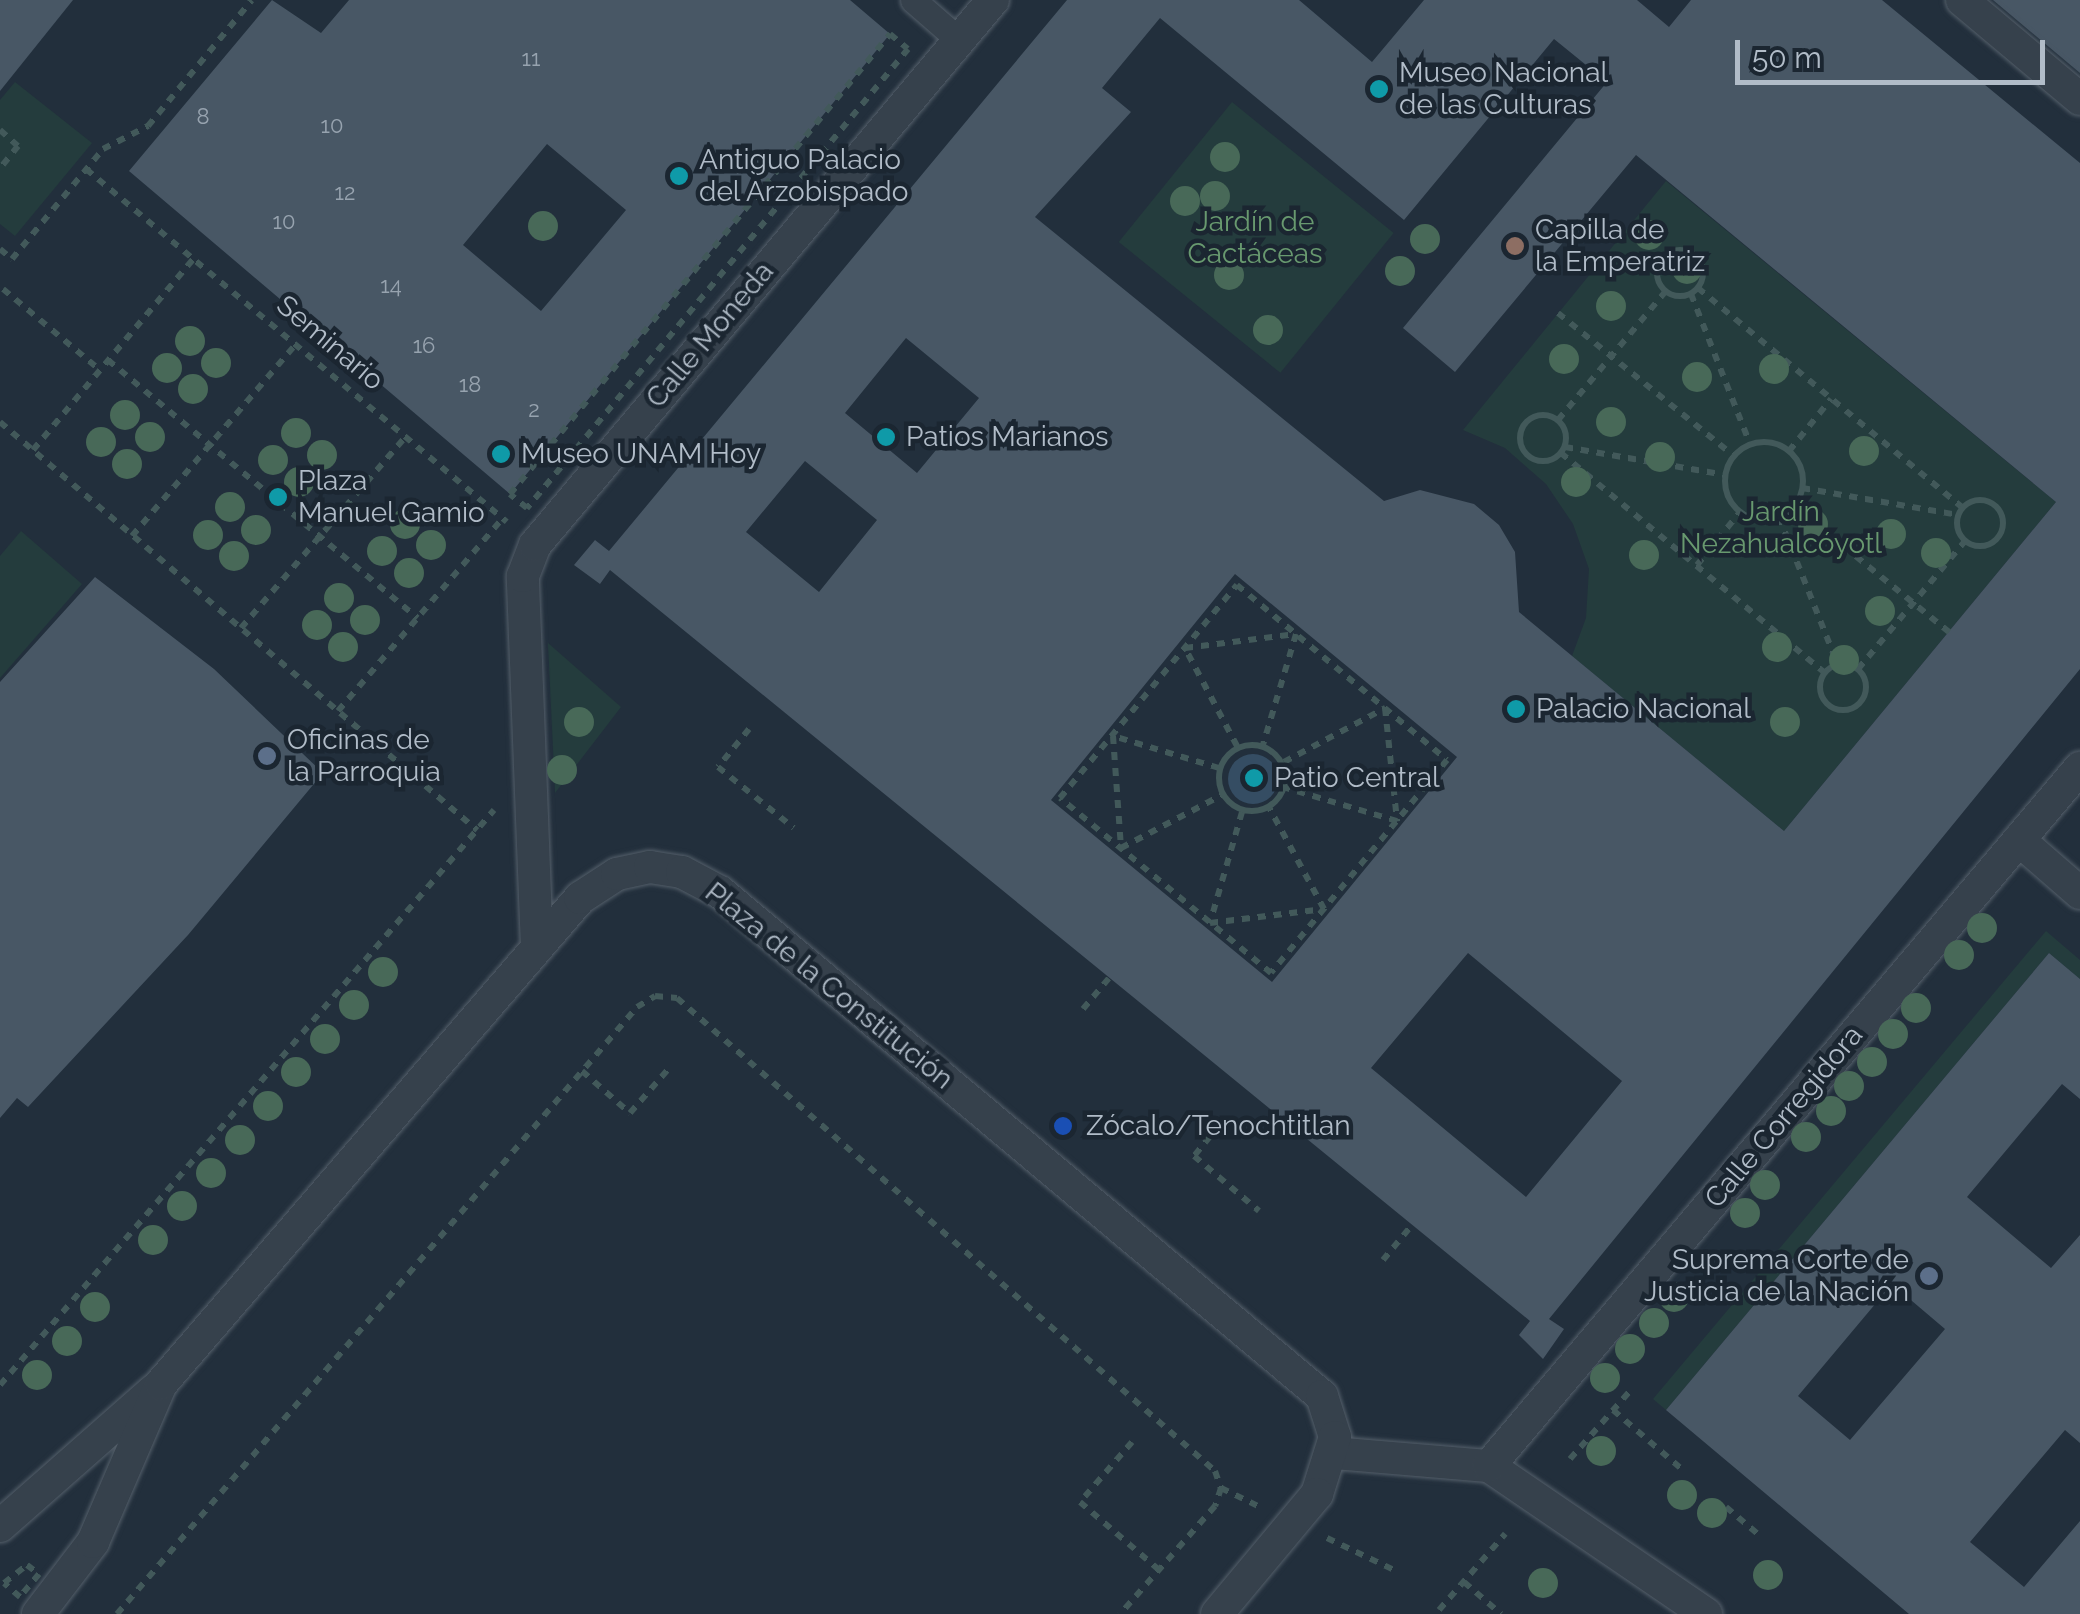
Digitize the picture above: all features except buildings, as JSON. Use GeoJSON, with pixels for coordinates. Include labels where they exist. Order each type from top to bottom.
{"type":"FeatureCollection","features":[{"type":"Feature","properties":{"kind":"street"},"geometry":{"type":"LineString","coordinates":[[913,0],[960,40]]}},
{"type":"Feature","properties":{"kind":"street","name":"Calle Moneda"},"geometry":{"type":"LineString","coordinates":[[537,948],[523,576],[535,545],[993,0]]}},
{"type":"Feature","properties":{"kind":"street"},"geometry":{"type":"LineString","coordinates":[[1962,0],[2080,99]]}},
{"type":"Feature","properties":{"kind":"street","name":"Calle Corregidora"},"geometry":{"type":"LineString","coordinates":[[1489,1466],[2080,768]]}},
{"type":"Feature","properties":{"kind":"street"},"geometry":{"type":"LineString","coordinates":[[2018,840],[2080,893]]}},
{"type":"Feature","properties":{"kind":"street","name":"Plaza de la Constitución"},"geometry":{"type":"LineString","coordinates":[[38,1614],[93,1542],[162,1384],[580,898],[617,874],[650,867],[682,872],[720,892],[1322,1396],[1332,1414],[1333,1453]]}},
{"type":"Feature","properties":{"kind":"street"},"geometry":{"type":"LineString","coordinates":[[0,1526],[162,1384]]}},
{"type":"Feature","properties":{"kind":"street"},"geometry":{"type":"LineString","coordinates":[[1217,1614],[1317,1494],[1333,1453],[1489,1466],[1706,1614]]}},
{"type":"Feature","properties":{"kind":"path"},"geometry":{"type":"LineString","coordinates":[[0,249],[12,259],[103,150],[148,126],[252,0]]}},
{"type":"Feature","properties":{"kind":"path"},"geometry":{"type":"LineString","coordinates":[[890,34],[908,49],[527,508],[510,494],[890,34]]}},
{"type":"Feature","properties":{"kind":"path"},"geometry":{"type":"LineString","coordinates":[[0,130],[18,146],[0,168]]}},
{"type":"Feature","properties":{"kind":"path","name":"Seminario"},"geometry":{"type":"LineString","coordinates":[[86,169],[535,545]]}},
{"type":"Feature","properties":{"kind":"path"},"geometry":{"type":"LineString","coordinates":[[1665,292],[1656,271],[1677,250],[1698,259],[1694,291],[1750,444]]}},
{"type":"Feature","properties":{"kind":"path"},"geometry":{"type":"LineString","coordinates":[[33,450],[194,258]]}},
{"type":"Feature","properties":{"kind":"path"},"geometry":{"type":"LineString","coordinates":[[2,289],[100,370]]}},
{"type":"Feature","properties":{"kind":"path"},"geometry":{"type":"LineString","coordinates":[[1825,673],[1563,450],[1558,420],[1665,292],[1694,291],[1831,399],[1960,511],[1965,541],[1858,670]]}},
{"type":"Feature","properties":{"kind":"path"},"geometry":{"type":"LineString","coordinates":[[1558,313],[1734,456]]}},
{"type":"Feature","properties":{"kind":"path"},"geometry":{"type":"LineString","coordinates":[[132,536],[296,344]]}},
{"type":"Feature","properties":{"kind":"path"},"geometry":{"type":"LineString","coordinates":[[108,360],[418,618]]}},
{"type":"Feature","properties":{"kind":"path"},"geometry":{"type":"LineString","coordinates":[[1789,451],[1831,399]]}},
{"type":"Feature","properties":{"kind":"path"},"geometry":{"type":"LineString","coordinates":[[1558,420],[1529,419],[1520,440],[1541,462],[1563,450],[1726,474]]}},
{"type":"Feature","properties":{"kind":"path"},"geometry":{"type":"LineString","coordinates":[[0,422],[477,830]]}},
{"type":"Feature","properties":{"kind":"path"},"geometry":{"type":"LineString","coordinates":[[241,628],[406,436]]}},
{"type":"Feature","properties":{"kind":"path"},"geometry":{"type":"LineString","coordinates":[[1766,442],[1789,451],[1802,471],[1802,488],[1794,506],[1779,517],[1761,520],[1740,512],[1726,492],[1726,474],[1734,456],[1750,444],[1766,442]]}},
{"type":"Feature","properties":{"kind":"path"},"geometry":{"type":"LineString","coordinates":[[1802,488],[1960,511],[1990,502],[2003,521],[1994,541],[1979,546],[1965,541]]}},
{"type":"Feature","properties":{"kind":"path"},"geometry":{"type":"LineString","coordinates":[[1794,506],[1949,632]]}},
{"type":"Feature","properties":{"kind":"path"},"geometry":{"type":"LineString","coordinates":[[1696,565],[1740,512]]}},
{"type":"Feature","properties":{"kind":"path"},"geometry":{"type":"LineString","coordinates":[[1779,517],[1838,664]]}},
{"type":"Feature","properties":{"kind":"path"},"geometry":{"type":"LineString","coordinates":[[338,711],[503,518]]}},
{"type":"Feature","properties":{"kind":"path"},"geometry":{"type":"LineString","coordinates":[[1238,585],[1296,634],[1354,678],[1447,760],[1271,973],[1174,897],[1060,798],[1238,585]]}},
{"type":"Feature","properties":{"kind":"path"},"geometry":{"type":"LineString","coordinates":[[1185,648],[1296,634]]}},
{"type":"Feature","properties":{"kind":"path"},"geometry":{"type":"LineString","coordinates":[[1262,744],[1296,634]]}},
{"type":"Feature","properties":{"kind":"path"},"geometry":{"type":"LineString","coordinates":[[1185,648],[1237,746]]}},
{"type":"Feature","properties":{"kind":"path"},"geometry":{"type":"LineString","coordinates":[[1838,664],[1858,670],[1866,682],[1864,698],[1846,710],[1821,695],[1825,673],[1838,664]]}},
{"type":"Feature","properties":{"kind":"path"},"geometry":{"type":"LineString","coordinates":[[1284,762],[1385,708]]}},
{"type":"Feature","properties":{"kind":"path"},"geometry":{"type":"LineString","coordinates":[[1385,708],[1397,821]]}},
{"type":"Feature","properties":{"kind":"path"},"geometry":{"type":"LineString","coordinates":[[749,729],[718,766],[794,828]]}},
{"type":"Feature","properties":{"kind":"path"},"geometry":{"type":"LineString","coordinates":[[1112,736],[1219,768]]}},
{"type":"Feature","properties":{"kind":"path"},"geometry":{"type":"LineString","coordinates":[[1112,736],[1120,848]]}},
{"type":"Feature","properties":{"kind":"path"},"geometry":{"type":"LineString","coordinates":[[1262,744],[1284,762],[1286,788],[1270,809],[1242,812],[1222,795],[1219,768],[1237,746],[1262,744]]}},
{"type":"Feature","properties":{"kind":"path"},"geometry":{"type":"LineString","coordinates":[[0,1385],[531,767]]}},
{"type":"Feature","properties":{"kind":"path"},"geometry":{"type":"LineString","coordinates":[[1286,788],[1397,821]]}},
{"type":"Feature","properties":{"kind":"path"},"geometry":{"type":"LineString","coordinates":[[1120,848],[1222,795]]}},
{"type":"Feature","properties":{"kind":"path"},"geometry":{"type":"LineString","coordinates":[[1270,809],[1324,910]]}},
{"type":"Feature","properties":{"kind":"path"},"geometry":{"type":"LineString","coordinates":[[1210,923],[1242,812]]}},
{"type":"Feature","properties":{"kind":"path"},"geometry":{"type":"LineString","coordinates":[[1210,923],[1324,910]]}},
{"type":"Feature","properties":{"kind":"path"},"geometry":{"type":"LineString","coordinates":[[1083,1009],[1109,978]]}},
{"type":"Feature","properties":{"kind":"path"},"geometry":{"type":"LineString","coordinates":[[117,1614],[582,1071],[638,1007],[655,996],[677,998],[1215,1472],[1221,1488],[1215,1506],[1120,1614]]}},
{"type":"Feature","properties":{"kind":"path"},"geometry":{"type":"LineString","coordinates":[[582,1071],[630,1113],[670,1066]]}},
{"type":"Feature","properties":{"kind":"path"},"geometry":{"type":"LineString","coordinates":[[1220,1124],[1194,1156],[1259,1210]]}},
{"type":"Feature","properties":{"kind":"path"},"geometry":{"type":"LineString","coordinates":[[1383,1260],[1412,1224]]}},
{"type":"Feature","properties":{"kind":"path"},"geometry":{"type":"LineString","coordinates":[[1570,1459],[1629,1392]]}},
{"type":"Feature","properties":{"kind":"path"},"geometry":{"type":"LineString","coordinates":[[1613,1410],[1684,1471]]}},
{"type":"Feature","properties":{"kind":"path"},"geometry":{"type":"LineString","coordinates":[[1132,1442],[1080,1502],[1159,1570]]}},
{"type":"Feature","properties":{"kind":"path"},"geometry":{"type":"LineString","coordinates":[[1726,1507],[1759,1535]]}},
{"type":"Feature","properties":{"kind":"path"},"geometry":{"type":"LineString","coordinates":[[1439,1610],[1505,1534]]}},
{"type":"Feature","properties":{"kind":"path"},"geometry":{"type":"LineString","coordinates":[[1464,1582],[1501,1614]]}},
{"type":"Feature","properties":{"kind":"green space"},"geometry":{"type":"Polygon","coordinates":[[[15,82],[92,143],[15,236],[0,224],[0,100],[15,82]]]}},
{"type":"Feature","properties":{"kind":"green space","name":"Jardín de Cactáceas"},"geometry":{"type":"Polygon","coordinates":[[[1232,102],[1394,233],[1280,373],[1119,242],[1232,102]]]}},
{"type":"Feature","properties":{"kind":"green space","name":"Jardín Nezahualcóyotl"},"geometry":{"type":"Polygon","coordinates":[[[1666,181],[2056,502],[1784,831],[1572,656],[1586,618],[1589,569],[1573,524],[1546,484],[1505,448],[1463,430],[1666,181]]]}},
{"type":"Feature","properties":{"kind":"green space"},"geometry":{"type":"Polygon","coordinates":[[[21,531],[82,584],[0,678],[0,556],[21,531]]]}},
{"type":"Feature","properties":{"kind":"green space"},"geometry":{"type":"Polygon","coordinates":[[[548,643],[621,707],[555,793],[548,643]]]}},
{"type":"Feature","properties":{"kind":"green space"},"geometry":{"type":"Polygon","coordinates":[[[2046,931],[2080,960],[2080,979],[2049,953],[1666,1410],[1653,1399],[2046,931]]]}},
{"type":"Feature","properties":{"kind":"water"},"geometry":{"type":"Polygon","coordinates":[[[1253,754],[1271,761],[1278,779],[1271,797],[1253,804],[1235,797],[1228,779],[1235,761],[1253,754]]]}},
{"type":"Feature","properties":{"kind":"place","name":"Museo Nacional de las Culturas"},"geometry":{"type":"Point","coordinates":[1379,89]}},
{"type":"Feature","properties":{"kind":"place","name":"Antiguo Palacio del Arzobispado"},"geometry":{"type":"Point","coordinates":[679,176]}},
{"type":"Feature","properties":{"kind":"place","name":"Capilla de la Emperatriz"},"geometry":{"type":"Point","coordinates":[1515,246]}},
{"type":"Feature","properties":{"kind":"place","name":"Patios Marianos"},"geometry":{"type":"Point","coordinates":[886,437]}},
{"type":"Feature","properties":{"kind":"place","name":"Museo UNAM Hoy"},"geometry":{"type":"Point","coordinates":[501,454]}},
{"type":"Feature","properties":{"kind":"place","name":"Plaza Manuel Gamio"},"geometry":{"type":"Point","coordinates":[278,497]}},
{"type":"Feature","properties":{"kind":"place","name":"Palacio Nacional"},"geometry":{"type":"Point","coordinates":[1516,709]}},
{"type":"Feature","properties":{"kind":"place","name":"Oficinas de la Parroquia"},"geometry":{"type":"Point","coordinates":[267,756]}},
{"type":"Feature","properties":{"kind":"place","name":"Patio Central"},"geometry":{"type":"Point","coordinates":[1254,778]}},
{"type":"Feature","properties":{"kind":"place","name":"Zócalo/Tenochtitlan"},"geometry":{"type":"Point","coordinates":[1063,1126]}},
{"type":"Feature","properties":{"kind":"place","name":"Suprema Corte de Justicia de la Nación"},"geometry":{"type":"Point","coordinates":[1929,1276]}}]}
